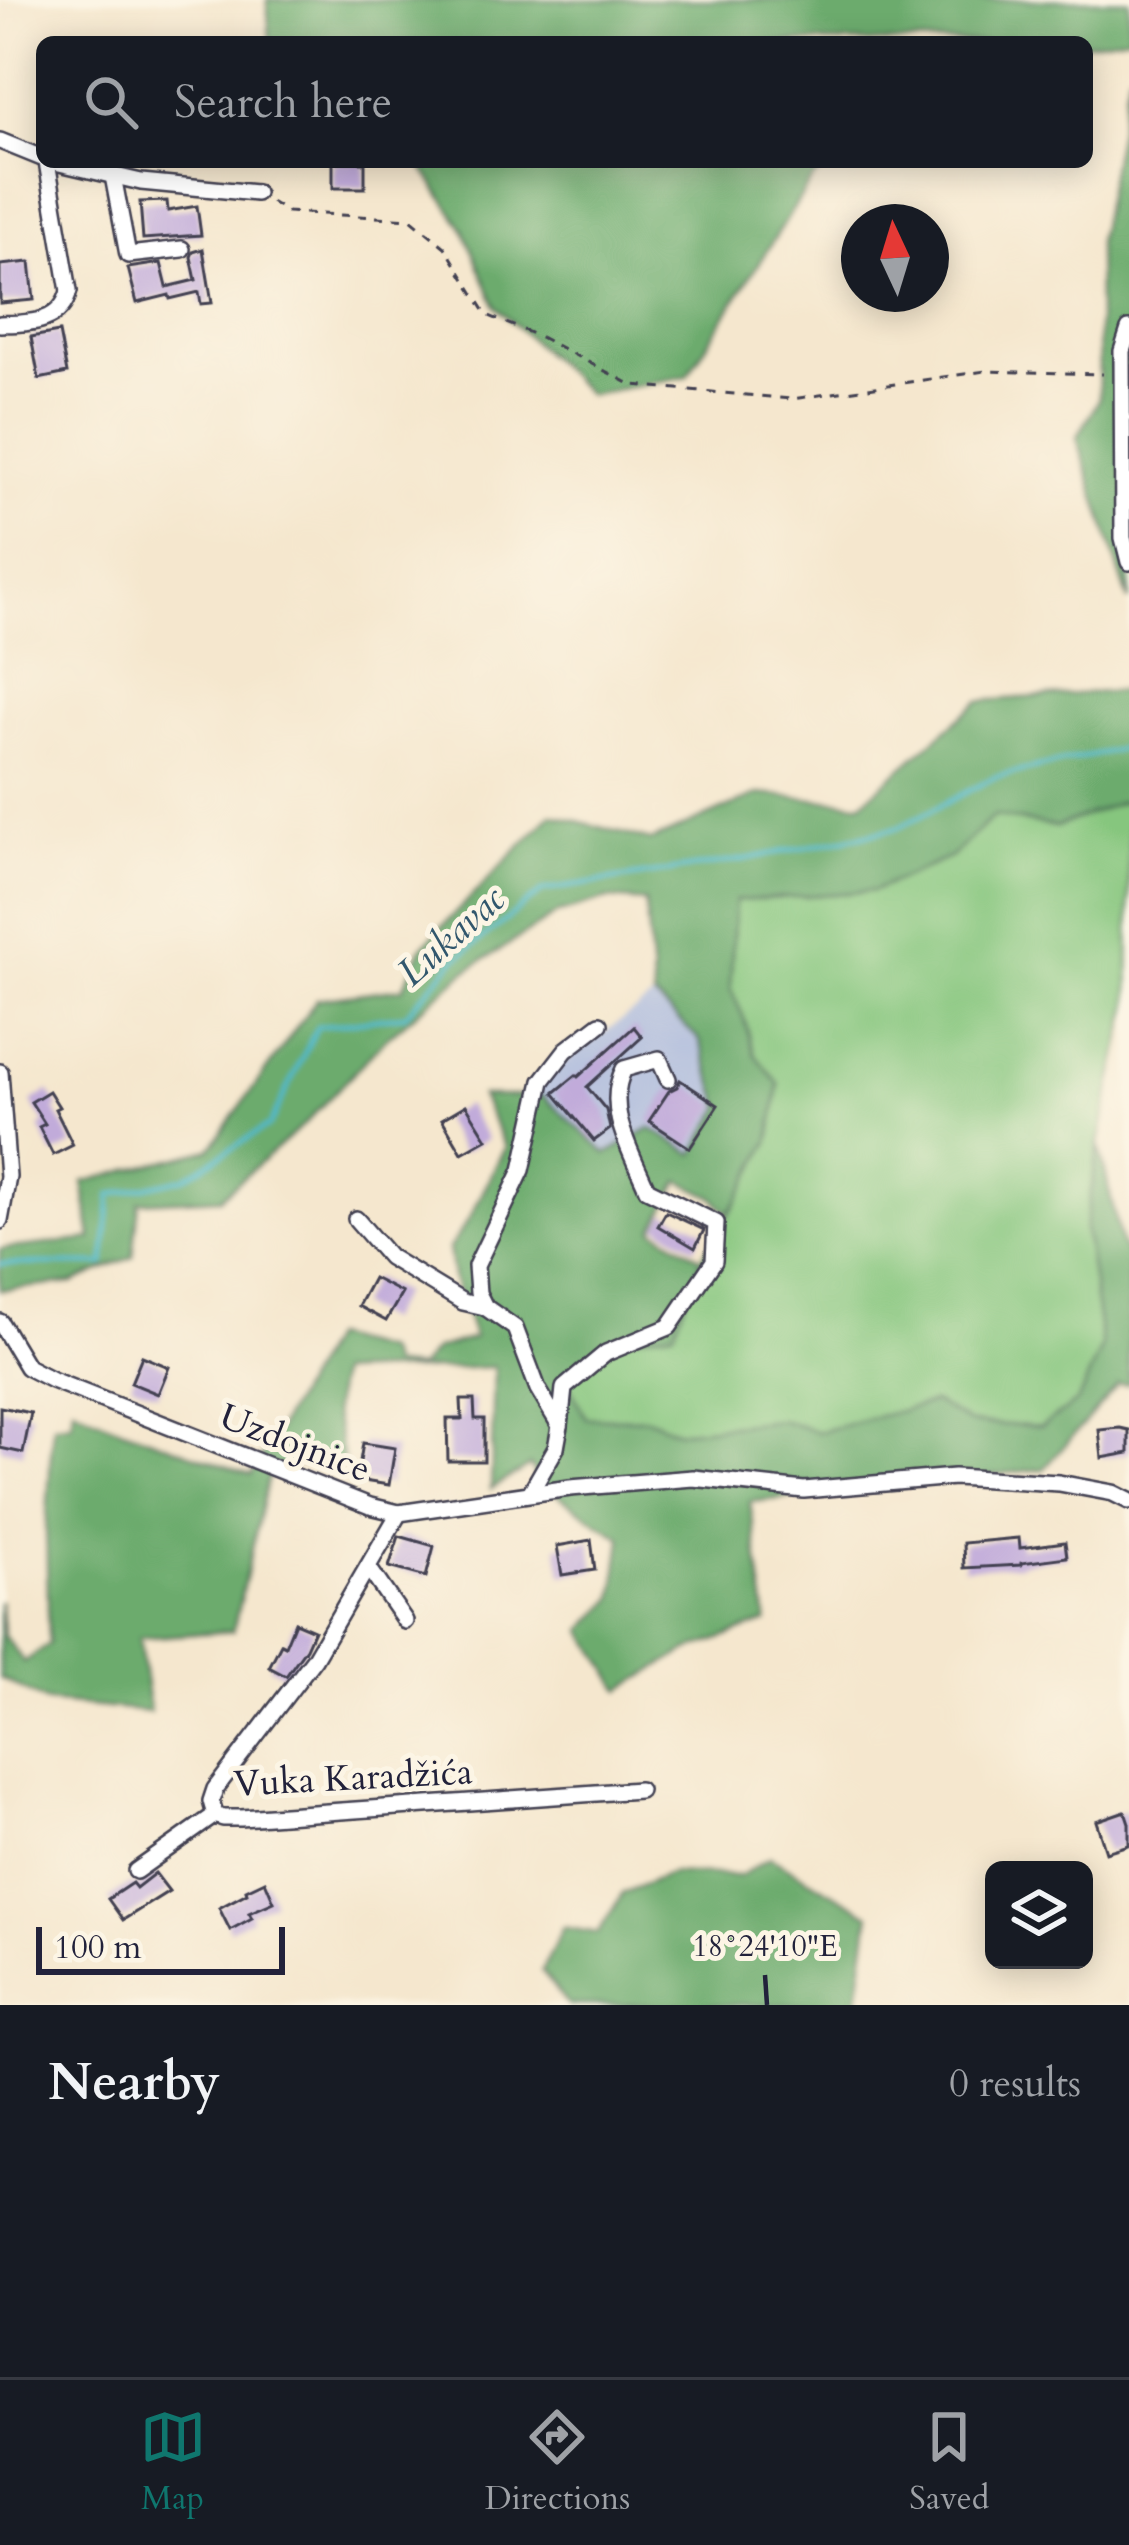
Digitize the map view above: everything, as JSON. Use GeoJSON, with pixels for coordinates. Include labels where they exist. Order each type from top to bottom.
{"type":"FeatureCollection","features":[{"type":"Feature","properties":{"kind":"street"},"geometry":{"type":"LineString","coordinates":[[0,141],[36,156]]}},
{"type":"Feature","properties":{"kind":"street"},"geometry":{"type":"LineString","coordinates":[[0,325],[44,320],[67,303],[49,168]]}},
{"type":"Feature","properties":{"kind":"street"},"geometry":{"type":"LineString","coordinates":[[78,168],[141,182],[256,193]]}},
{"type":"Feature","properties":{"kind":"street"},"geometry":{"type":"LineString","coordinates":[[113,176],[128,255],[182,249]]}},
{"type":"Feature","properties":{"kind":"street"},"geometry":{"type":"LineString","coordinates":[[1129,329],[1122,351],[1124,538],[1129,562]]}},
{"type":"Feature","properties":{"kind":"street"},"geometry":{"type":"LineString","coordinates":[[485,1307],[478,1293],[476,1266],[522,1170],[542,1081],[566,1050],[600,1024]]}},
{"type":"Feature","properties":{"kind":"street"},"geometry":{"type":"LineString","coordinates":[[530,1493],[556,1448],[564,1388],[606,1353],[669,1327],[714,1262],[716,1223],[647,1189],[614,1103],[625,1070],[658,1059],[668,1079]]}},
{"type":"Feature","properties":{"kind":"street"},"geometry":{"type":"LineString","coordinates":[[0,1072],[8,1177],[0,1220]]}},
{"type":"Feature","properties":{"kind":"street"},"geometry":{"type":"LineString","coordinates":[[356,1219],[388,1257],[463,1302],[485,1307],[515,1328],[538,1389],[560,1426]]}},
{"type":"Feature","properties":{"kind":"street","name":"Uzdojnice"},"geometry":{"type":"LineString","coordinates":[[0,1322],[27,1367],[52,1380],[370,1506],[400,1513],[530,1493]]}},
{"type":"Feature","properties":{"kind":"street"},"geometry":{"type":"LineString","coordinates":[[530,1493],[694,1478],[804,1490],[954,1477],[1059,1483],[1113,1493],[1129,1501]]}},
{"type":"Feature","properties":{"kind":"street","name":"Vuka Karadžića"},"geometry":{"type":"LineString","coordinates":[[400,1513],[314,1659],[215,1790],[214,1815],[241,1818],[639,1790]]}},
{"type":"Feature","properties":{"kind":"street"},"geometry":{"type":"LineString","coordinates":[[368,1567],[405,1622]]}},
{"type":"Feature","properties":{"kind":"street"},"geometry":{"type":"LineString","coordinates":[[136,1871],[214,1815]]}},
{"type":"Feature","properties":{"kind":"path"},"geometry":{"type":"LineString","coordinates":[[256,193],[287,212],[411,219],[445,247],[487,314],[632,385],[792,399],[985,370],[1123,375]]}},
{"type":"Feature","properties":{"kind":"shaded area"},"geometry":{"type":"Polygon","coordinates":[[[654,997],[699,1039],[722,1107],[694,1154],[607,1154],[543,1096],[523,1096],[581,1049],[654,997]]]}},
{"type":"Feature","properties":{"kind":"green space"},"geometry":{"type":"Polygon","coordinates":[[[267,0],[1129,0],[1129,36],[1093,42],[1093,36],[270,36],[267,0]]]}},
{"type":"Feature","properties":{"kind":"green space"},"geometry":{"type":"Polygon","coordinates":[[[1129,71],[1129,601],[1077,438],[1099,399],[1097,242],[1129,71]]]}},
{"type":"Feature","properties":{"kind":"green space"},"geometry":{"type":"Polygon","coordinates":[[[423,168],[824,168],[811,181],[687,376],[589,395],[496,307],[463,228],[423,168]]]}},
{"type":"Feature","properties":{"kind":"green space"},"geometry":{"type":"Polygon","coordinates":[[[1129,690],[1129,799],[1056,827],[994,816],[951,857],[873,891],[735,901],[730,988],[755,1055],[779,1084],[770,1140],[728,1213],[713,1197],[680,1181],[654,1229],[701,1258],[674,1331],[614,1339],[566,1379],[586,1418],[647,1418],[678,1431],[781,1420],[818,1432],[934,1402],[970,1423],[1041,1427],[1078,1401],[1102,1346],[1085,1229],[1099,1143],[1121,1244],[1129,1258],[1129,1384],[1118,1385],[1044,1469],[750,1502],[767,1622],[687,1651],[621,1690],[583,1630],[614,1598],[622,1538],[538,1482],[530,1465],[491,1489],[494,1367],[338,1373],[333,1409],[344,1464],[271,1465],[233,1631],[139,1638],[150,1712],[47,1702],[0,1678],[0,1601],[4,1636],[24,1662],[49,1644],[46,1529],[53,1424],[71,1423],[73,1407],[251,1475],[330,1337],[385,1351],[391,1366],[419,1368],[435,1349],[474,1338],[453,1278],[449,1248],[471,1216],[505,1147],[481,1096],[543,1096],[607,1154],[650,1128],[694,1154],[722,1107],[699,1039],[654,997],[645,902],[608,899],[559,913],[466,971],[383,1041],[306,1123],[220,1198],[139,1202],[133,1257],[72,1283],[0,1290],[0,1249],[92,1239],[83,1182],[210,1149],[317,999],[403,988],[422,947],[552,814],[651,841],[759,794],[861,803],[979,701],[1129,690]]]}},
{"type":"Feature","properties":{"kind":"green space"},"geometry":{"type":"Polygon","coordinates":[[[1129,799],[1129,1006],[1085,1229],[1102,1346],[1078,1401],[1041,1427],[970,1423],[934,1403],[818,1432],[781,1420],[678,1431],[647,1418],[585,1418],[565,1379],[614,1339],[674,1331],[701,1258],[770,1140],[779,1084],[755,1055],[730,988],[735,901],[873,891],[951,857],[994,816],[1056,827],[1129,799]]]}},
{"type":"Feature","properties":{"kind":"green space"},"geometry":{"type":"Polygon","coordinates":[[[770,1857],[870,1914],[857,2005],[568,2005],[542,1971],[563,1927],[598,1933],[623,1893],[671,1873],[740,1876],[770,1857]]]}},
{"type":"Feature","properties":{"kind":"building"},"geometry":{"type":"Polygon","coordinates":[[[333,168],[365,168],[365,188],[333,188],[333,168]]]}},
{"type":"Feature","properties":{"kind":"building"},"geometry":{"type":"Polygon","coordinates":[[[167,201],[168,211],[197,206],[201,235],[143,239],[140,202],[167,201]]]}},
{"type":"Feature","properties":{"kind":"building"},"geometry":{"type":"Polygon","coordinates":[[[203,249],[212,303],[201,304],[199,292],[137,303],[128,268],[161,263],[167,287],[196,280],[191,257],[203,249]]]}},
{"type":"Feature","properties":{"kind":"building"},"geometry":{"type":"Polygon","coordinates":[[[30,262],[34,300],[0,303],[0,265],[30,262]]]}},
{"type":"Feature","properties":{"kind":"building"},"geometry":{"type":"Polygon","coordinates":[[[59,332],[67,373],[39,379],[31,337],[59,332]]]}},
{"type":"Feature","properties":{"kind":"building"},"geometry":{"type":"Polygon","coordinates":[[[634,1027],[642,1037],[587,1087],[606,1110],[610,1129],[594,1141],[554,1093],[634,1027]]]}},
{"type":"Feature","properties":{"kind":"building"},"geometry":{"type":"Polygon","coordinates":[[[680,1080],[718,1105],[690,1148],[649,1121],[680,1080]]]}},
{"type":"Feature","properties":{"kind":"building"},"geometry":{"type":"Polygon","coordinates":[[[49,1091],[73,1145],[53,1155],[39,1127],[45,1124],[31,1102],[49,1091]]]}},
{"type":"Feature","properties":{"kind":"building"},"geometry":{"type":"Polygon","coordinates":[[[466,1105],[487,1139],[462,1153],[442,1119],[466,1105]]]}},
{"type":"Feature","properties":{"kind":"building"},"geometry":{"type":"Polygon","coordinates":[[[666,1212],[704,1230],[695,1248],[658,1226],[666,1212]]]}},
{"type":"Feature","properties":{"kind":"building"},"geometry":{"type":"Polygon","coordinates":[[[373,1278],[402,1293],[386,1321],[358,1306],[373,1278]]]}},
{"type":"Feature","properties":{"kind":"building"},"geometry":{"type":"Polygon","coordinates":[[[142,1356],[169,1367],[158,1394],[131,1383],[142,1356]]]}},
{"type":"Feature","properties":{"kind":"building"},"geometry":{"type":"Polygon","coordinates":[[[461,1400],[474,1400],[475,1419],[484,1419],[484,1461],[448,1461],[447,1419],[462,1419],[461,1400]]]}},
{"type":"Feature","properties":{"kind":"building"},"geometry":{"type":"Polygon","coordinates":[[[0,1407],[31,1413],[23,1453],[0,1448],[0,1407]]]}},
{"type":"Feature","properties":{"kind":"building"},"geometry":{"type":"Polygon","coordinates":[[[1099,1430],[1129,1430],[1129,1453],[1102,1458],[1099,1430]]]}},
{"type":"Feature","properties":{"kind":"building"},"geometry":{"type":"Polygon","coordinates":[[[363,1443],[395,1448],[389,1485],[357,1480],[363,1443]]]}},
{"type":"Feature","properties":{"kind":"building"},"geometry":{"type":"Polygon","coordinates":[[[399,1536],[434,1546],[426,1577],[389,1567],[399,1536]]]}},
{"type":"Feature","properties":{"kind":"building"},"geometry":{"type":"Polygon","coordinates":[[[1019,1538],[1020,1548],[1065,1542],[1067,1557],[964,1568],[963,1543],[1019,1538]]]}},
{"type":"Feature","properties":{"kind":"building"},"geometry":{"type":"Polygon","coordinates":[[[591,1540],[595,1570],[562,1575],[557,1546],[591,1540]]]}},
{"type":"Feature","properties":{"kind":"building"},"geometry":{"type":"Polygon","coordinates":[[[295,1622],[314,1630],[286,1676],[269,1667],[295,1622]]]}},
{"type":"Feature","properties":{"kind":"building"},"geometry":{"type":"Polygon","coordinates":[[[1125,1811],[1129,1845],[1106,1852],[1096,1821],[1125,1811]]]}},
{"type":"Feature","properties":{"kind":"building"},"geometry":{"type":"Polygon","coordinates":[[[155,1873],[169,1891],[123,1920],[108,1899],[132,1883],[136,1888],[155,1873]]]}},
{"type":"Feature","properties":{"kind":"building"},"geometry":{"type":"Polygon","coordinates":[[[265,1881],[274,1902],[249,1913],[252,1918],[230,1930],[219,1908],[265,1881]]]}},
{"type":"Feature","properties":{"kind":"waterway","name":"Lukavac"},"geometry":{"type":"LineString","coordinates":[[0,1264],[104,1264],[111,1195],[184,1178],[270,1125],[317,1027],[405,1015],[455,960],[543,891],[747,859],[898,828],[995,777],[1129,747]]}}]}
